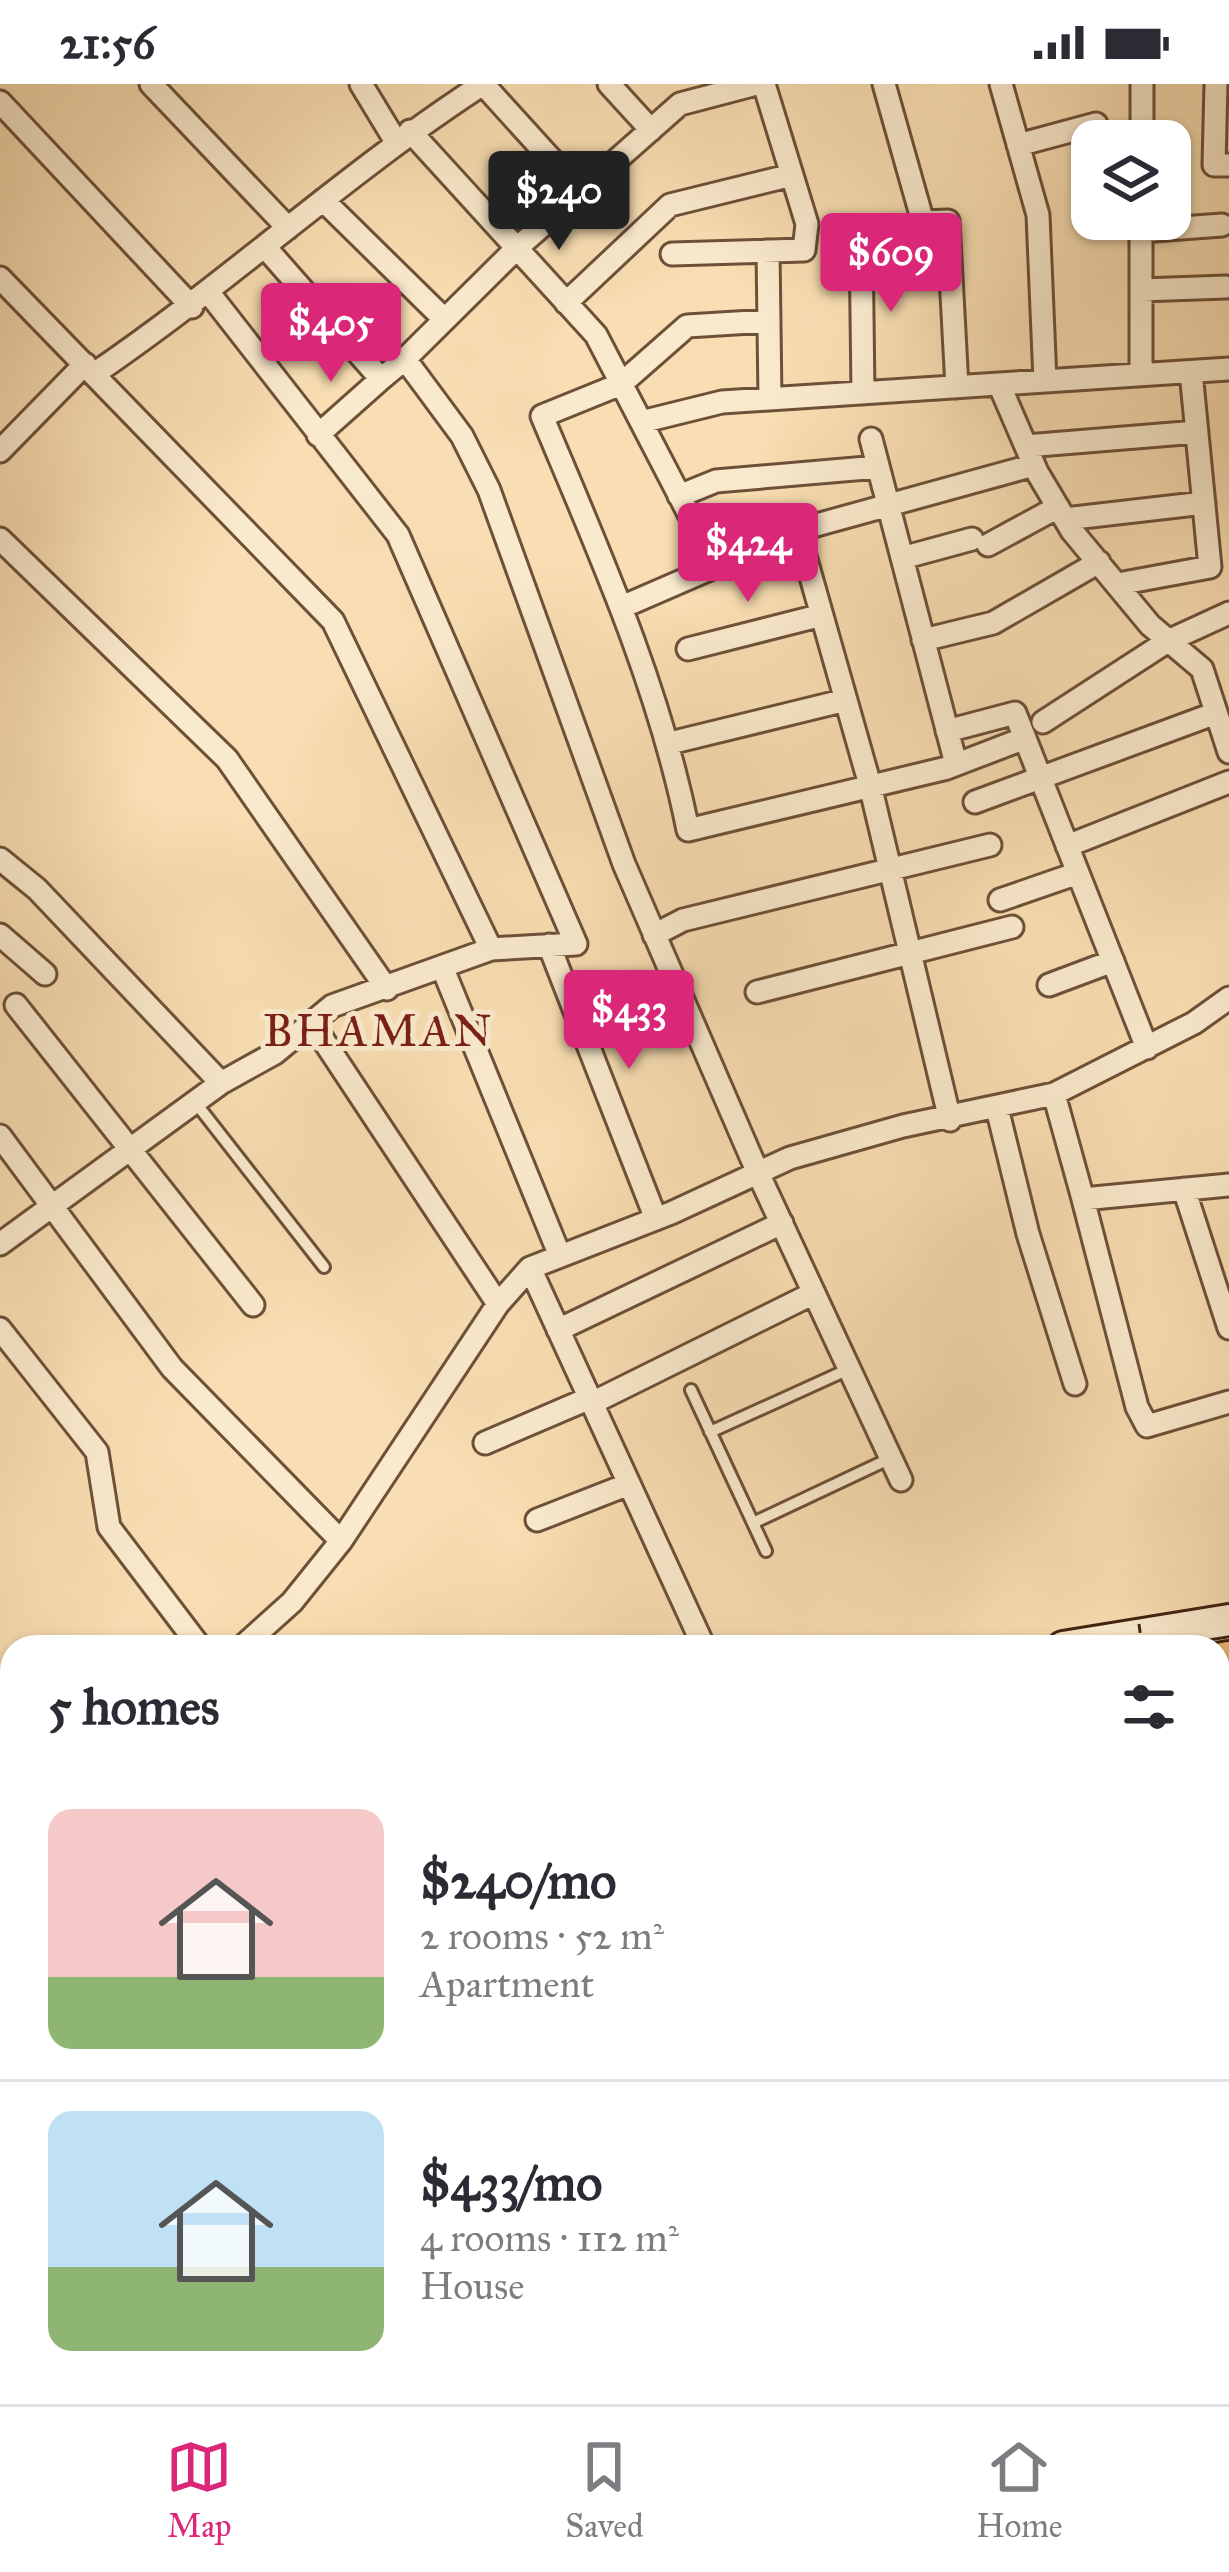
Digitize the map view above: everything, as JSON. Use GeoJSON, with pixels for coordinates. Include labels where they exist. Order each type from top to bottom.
{"type":"FeatureCollection","features":[{"type":"Feature","properties":{"kind":"main road"},"geometry":{"type":"LineString","coordinates":[[1137,1635],[1229,1620]]}},
{"type":"Feature","properties":{"kind":"street"},"geometry":{"type":"LineString","coordinates":[[151,84],[288,228]]}},
{"type":"Feature","properties":{"kind":"street"},"geometry":{"type":"LineString","coordinates":[[361,84],[403,136],[517,248],[596,335],[716,566]]}},
{"type":"Feature","properties":{"kind":"street"},"geometry":{"type":"LineString","coordinates":[[0,451],[89,369],[201,300],[458,91],[483,84],[580,192]]}},
{"type":"Feature","properties":{"kind":"street"},"geometry":{"type":"LineString","coordinates":[[609,84],[651,130]]}},
{"type":"Feature","properties":{"kind":"street"},"geometry":{"type":"LineString","coordinates":[[318,435],[405,359],[517,248],[680,104],[760,84],[807,224],[804,250],[672,254]]}},
{"type":"Feature","properties":{"kind":"street"},"geometry":{"type":"LineString","coordinates":[[884,84],[923,222],[948,221],[957,387]]}},
{"type":"Feature","properties":{"kind":"street"},"geometry":{"type":"LineString","coordinates":[[1001,84],[1038,215],[1045,381]]}},
{"type":"Feature","properties":{"kind":"street"},"geometry":{"type":"LineString","coordinates":[[1142,84],[1142,120]]}},
{"type":"Feature","properties":{"kind":"street"},"geometry":{"type":"LineString","coordinates":[[1216,84],[1214,165],[1229,164]]}},
{"type":"Feature","properties":{"kind":"street"},"geometry":{"type":"LineString","coordinates":[[0,102],[201,300],[398,535],[575,944],[491,949],[332,1006],[275,1053],[221,1082],[0,1244]]}},
{"type":"Feature","properties":{"kind":"street"},"geometry":{"type":"LineString","coordinates":[[1018,145],[1071,131]]}},
{"type":"Feature","properties":{"kind":"street"},"geometry":{"type":"LineString","coordinates":[[566,303],[670,205],[792,175]]}},
{"type":"Feature","properties":{"kind":"street"},"geometry":{"type":"LineString","coordinates":[[323,200],[442,318]]}},
{"type":"Feature","properties":{"kind":"street"},"geometry":{"type":"LineString","coordinates":[[1191,225],[1222,225]]}},
{"type":"Feature","properties":{"kind":"street"},"geometry":{"type":"LineString","coordinates":[[861,237],[863,393]]}},
{"type":"Feature","properties":{"kind":"street"},"geometry":{"type":"LineString","coordinates":[[1141,240],[1142,375]]}},
{"type":"Feature","properties":{"kind":"street"},"geometry":{"type":"LineString","coordinates":[[265,247],[381,379]]}},
{"type":"Feature","properties":{"kind":"street"},"geometry":{"type":"LineString","coordinates":[[768,251],[770,399]]}},
{"type":"Feature","properties":{"kind":"street"},"geometry":{"type":"LineString","coordinates":[[0,278],[333,622],[491,949]]}},
{"type":"Feature","properties":{"kind":"street"},"geometry":{"type":"LineString","coordinates":[[1141,290],[1226,286]]}},
{"type":"Feature","properties":{"kind":"street"},"geometry":{"type":"LineString","coordinates":[[769,321],[687,326],[621,384],[542,416],[622,607],[670,743],[688,830],[956,764],[1025,738]]}},
{"type":"Feature","properties":{"kind":"street"},"geometry":{"type":"LineString","coordinates":[[405,359],[462,436],[489,490],[654,935],[758,1173],[902,1480]]}},
{"type":"Feature","properties":{"kind":"street"},"geometry":{"type":"LineString","coordinates":[[640,422],[722,402],[1229,369]]}},
{"type":"Feature","properties":{"kind":"street"},"geometry":{"type":"LineString","coordinates":[[1118,584],[1210,567],[1191,372]]}},
{"type":"Feature","properties":{"kind":"street"},"geometry":{"type":"LineString","coordinates":[[999,384],[1061,513],[1168,641],[1202,669],[1229,752]]}},
{"type":"Feature","properties":{"kind":"street"},"geometry":{"type":"LineString","coordinates":[[622,607],[798,530],[889,507],[1030,456],[1197,432]]}},
{"type":"Feature","properties":{"kind":"street"},"geometry":{"type":"LineString","coordinates":[[871,440],[956,764]]}},
{"type":"Feature","properties":{"kind":"street"},"geometry":{"type":"LineString","coordinates":[[679,496],[716,481],[878,466]]}},
{"type":"Feature","properties":{"kind":"street"},"geometry":{"type":"LineString","coordinates":[[902,558],[980,542],[1061,513],[1204,503]]}},
{"type":"Feature","properties":{"kind":"street"},"geometry":{"type":"LineString","coordinates":[[798,530],[870,785],[950,1120]]}},
{"type":"Feature","properties":{"kind":"street"},"geometry":{"type":"LineString","coordinates":[[0,539],[226,759],[387,989]]}},
{"type":"Feature","properties":{"kind":"street"},"geometry":{"type":"LineString","coordinates":[[923,640],[993,623],[1099,562]]}},
{"type":"Feature","properties":{"kind":"street"},"geometry":{"type":"LineString","coordinates":[[1043,722],[1168,641],[1229,613]]}},
{"type":"Feature","properties":{"kind":"street"},"geometry":{"type":"LineString","coordinates":[[688,650],[822,615]]}},
{"type":"Feature","properties":{"kind":"street"},"geometry":{"type":"LineString","coordinates":[[670,743],[846,700]]}},
{"type":"Feature","properties":{"kind":"street"},"geometry":{"type":"LineString","coordinates":[[947,731],[1015,713],[1147,1048]]}},
{"type":"Feature","properties":{"kind":"street"},"geometry":{"type":"LineString","coordinates":[[975,802],[1216,713]]}},
{"type":"Feature","properties":{"kind":"street"},"geometry":{"type":"LineString","coordinates":[[1067,846],[1229,782]]}},
{"type":"Feature","properties":{"kind":"street"},"geometry":{"type":"LineString","coordinates":[[654,935],[683,920],[990,845]]}},
{"type":"Feature","properties":{"kind":"street"},"geometry":{"type":"LineString","coordinates":[[0,859],[37,890],[221,1082]]}},
{"type":"Feature","properties":{"kind":"street"},"geometry":{"type":"LineString","coordinates":[[1000,900],[1078,873]]}},
{"type":"Feature","properties":{"kind":"street"},"geometry":{"type":"LineString","coordinates":[[758,992],[1012,927]]}},
{"type":"Feature","properties":{"kind":"street"},"geometry":{"type":"LineString","coordinates":[[0,935],[46,974]]}},
{"type":"Feature","properties":{"kind":"street"},"geometry":{"type":"LineString","coordinates":[[549,945],[656,1219]]}},
{"type":"Feature","properties":{"kind":"street"},"geometry":{"type":"LineString","coordinates":[[1049,985],[1113,961]]}},
{"type":"Feature","properties":{"kind":"street"},"geometry":{"type":"LineString","coordinates":[[443,969],[560,1256]]}},
{"type":"Feature","properties":{"kind":"street"},"geometry":{"type":"LineString","coordinates":[[255,1635],[292,1602],[341,1541],[498,1304],[530,1268],[656,1219],[790,1158],[903,1126],[950,1120],[1054,1094],[1147,1048],[1229,998]]}},
{"type":"Feature","properties":{"kind":"street"},"geometry":{"type":"LineString","coordinates":[[16,1005],[253,1305]]}},
{"type":"Feature","properties":{"kind":"street"},"geometry":{"type":"LineString","coordinates":[[312,1023],[498,1304]]}},
{"type":"Feature","properties":{"kind":"street"},"geometry":{"type":"LineString","coordinates":[[1054,1094],[1137,1406],[1147,1426],[1229,1402]]}},
{"type":"Feature","properties":{"kind":"street"},"geometry":{"type":"LineString","coordinates":[[997,1108],[1028,1234],[1076,1384]]}},
{"type":"Feature","properties":{"kind":"street"},"geometry":{"type":"LineString","coordinates":[[0,1136],[172,1368],[341,1541]]}},
{"type":"Feature","properties":{"kind":"street"},"geometry":{"type":"LineString","coordinates":[[1083,1199],[1229,1184]]}},
{"type":"Feature","properties":{"kind":"street"},"geometry":{"type":"LineString","coordinates":[[1184,1189],[1229,1328]]}},
{"type":"Feature","properties":{"kind":"street"},"geometry":{"type":"LineString","coordinates":[[558,1330],[782,1223]]}},
{"type":"Feature","properties":{"kind":"street"},"geometry":{"type":"LineString","coordinates":[[530,1268],[698,1635]]}},
{"type":"Feature","properties":{"kind":"street"},"geometry":{"type":"LineString","coordinates":[[484,1443],[591,1401],[814,1293]]}},
{"type":"Feature","properties":{"kind":"street"},"geometry":{"type":"LineString","coordinates":[[0,1329],[97,1452],[110,1527],[191,1635]]}},
{"type":"Feature","properties":{"kind":"street"},"geometry":{"type":"LineString","coordinates":[[537,1520],[629,1484]]}},
{"type":"Feature","properties":{"kind":"lane"},"geometry":{"type":"LineString","coordinates":[[195,1102],[324,1267]]}},
{"type":"Feature","properties":{"kind":"lane"},"geometry":{"type":"LineString","coordinates":[[710,1432],[849,1369]]}},
{"type":"Feature","properties":{"kind":"lane"},"geometry":{"type":"LineString","coordinates":[[691,1390],[766,1551]]}},
{"type":"Feature","properties":{"kind":"lane"},"geometry":{"type":"LineString","coordinates":[[753,1523],[891,1458]]}},
{"type":"Feature","properties":{"kind":"path"},"geometry":{"type":"LineString","coordinates":[[1138,1624],[1140,1635]]}},
{"type":"Feature","properties":{"kind":"district","name":"BHAMAN"},"geometry":{"type":"Point","coordinates":[379,1030]}}]}
